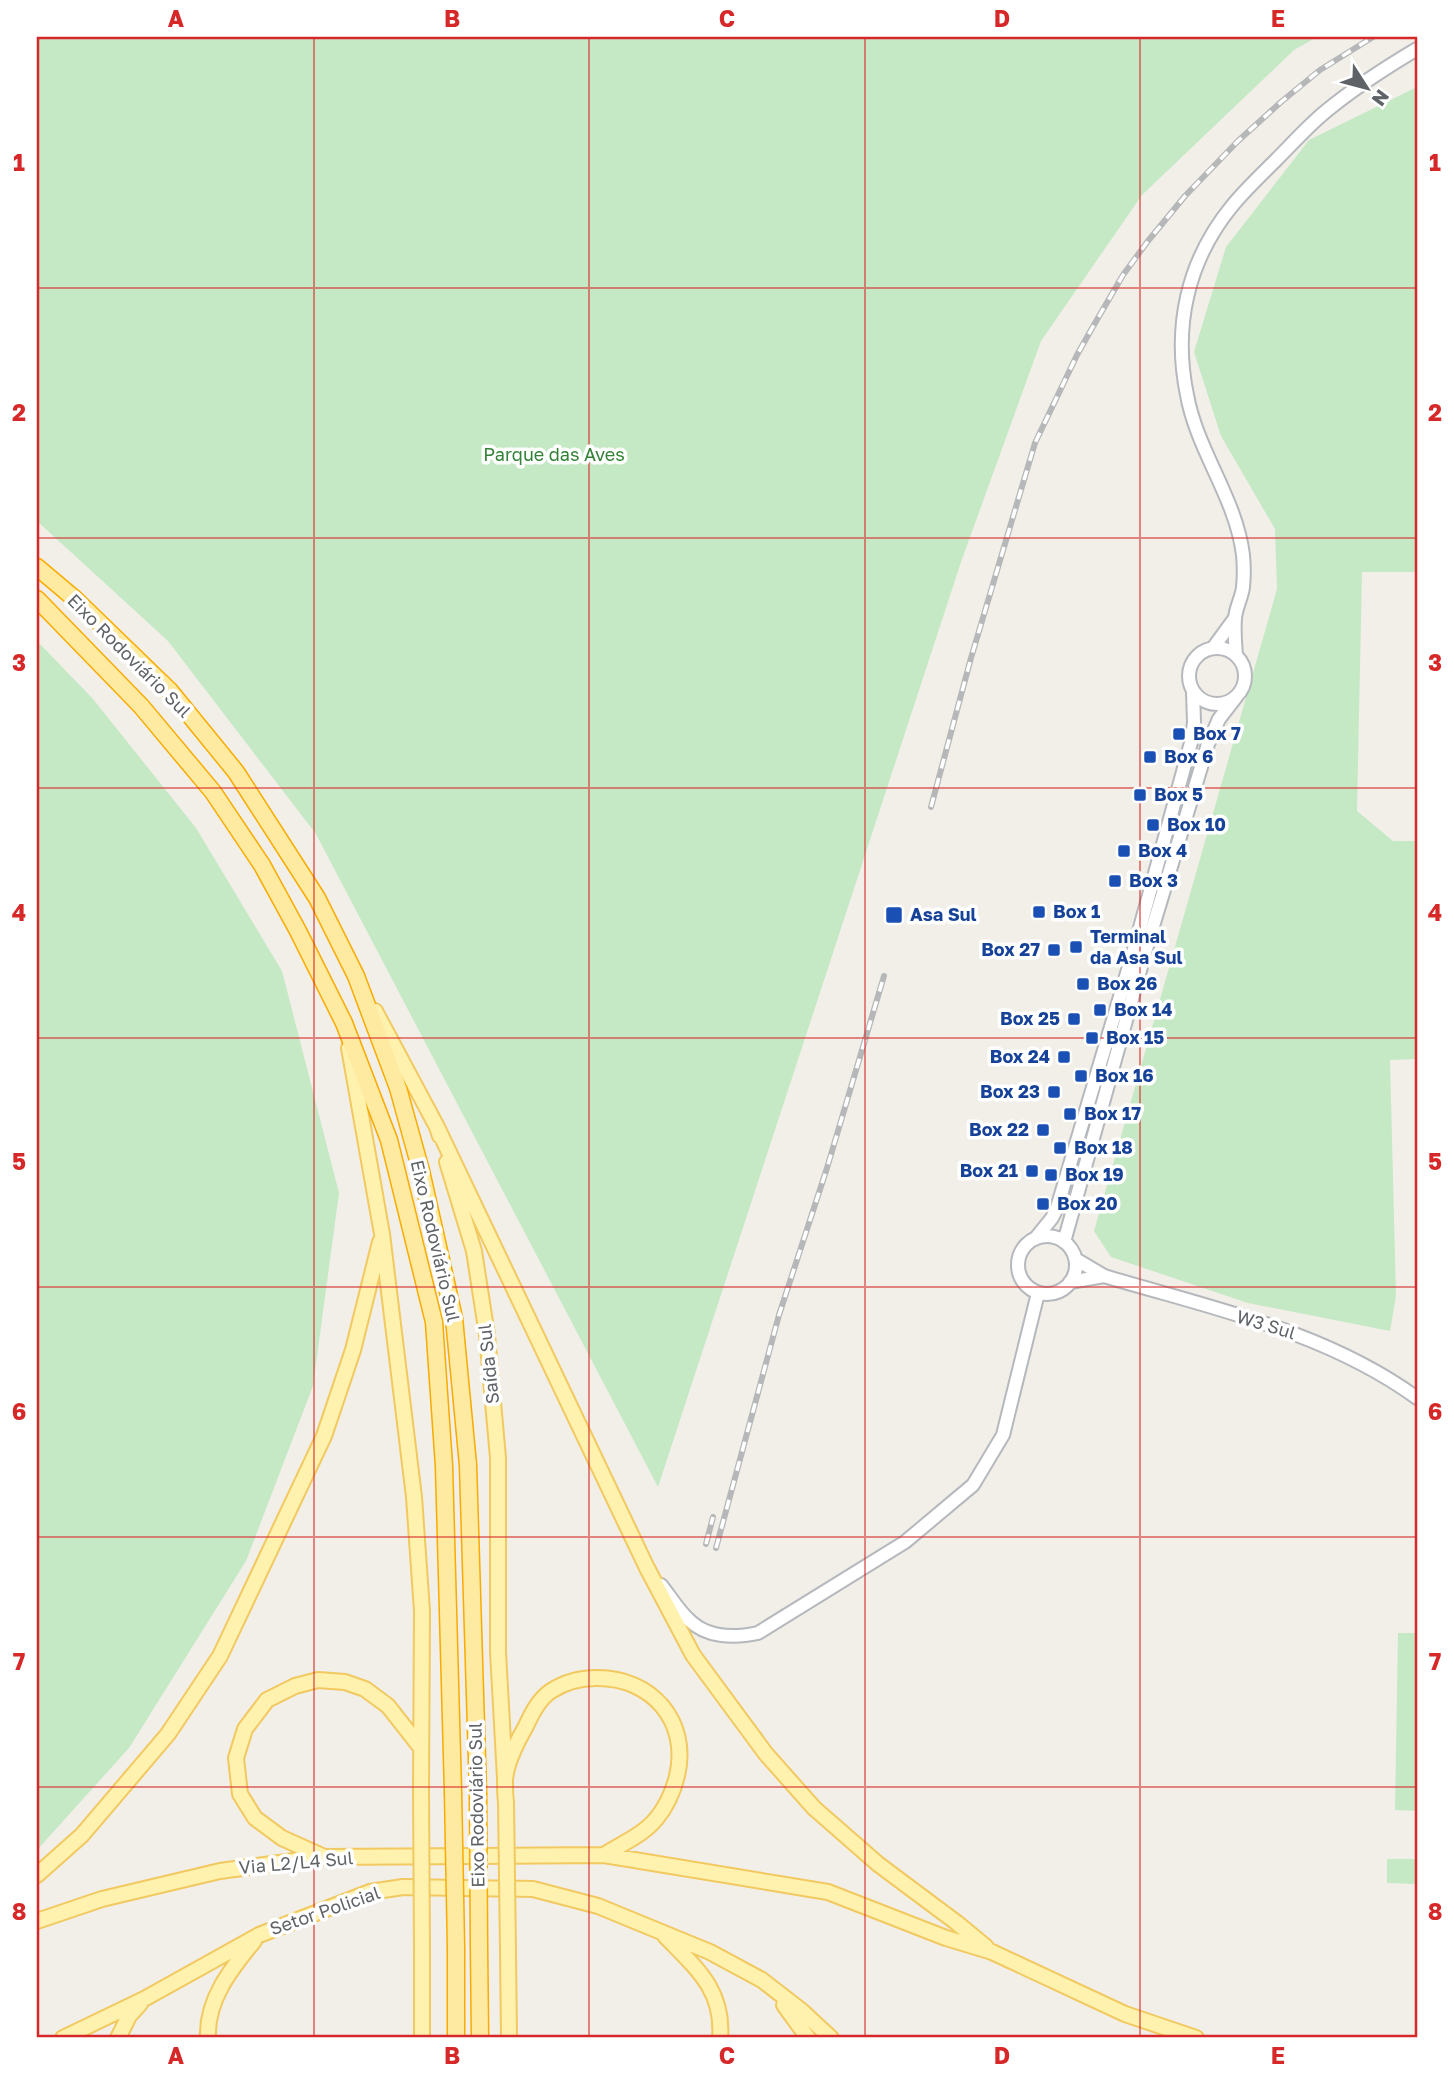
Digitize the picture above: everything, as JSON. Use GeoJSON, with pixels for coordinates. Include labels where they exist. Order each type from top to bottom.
{"type":"FeatureCollection","features":[{"type":"Feature","properties":{"kind":"highway","name":"Eixo Rodoviário Sul"},"geometry":{"type":"LineString","coordinates":[[37,567],[170,691],[236,772],[317,898],[356,976],[398,1088],[421,1171],[454,1318],[468,1465],[478,1793],[480,2038]]}},
{"type":"Feature","properties":{"kind":"highway","name":"Eixo Rodoviário Sul"},"geometry":{"type":"LineString","coordinates":[[37,599],[141,706],[212,792],[262,865],[344,1023],[389,1140],[415,1236],[434,1322],[444,1466],[453,1792],[456,2038]]}},
{"type":"Feature","properties":{"kind":"main road","name":"Saída Sul"},"geometry":{"type":"LineString","coordinates":[[356,976],[437,1127],[474,1251],[487,1335],[498,1458],[498,1652],[506,1802],[509,2038]]}},
{"type":"Feature","properties":{"kind":"main road"},"geometry":{"type":"LineString","coordinates":[[344,1023],[382,1234],[414,1497],[422,1611],[421,2036]]}},
{"type":"Feature","properties":{"kind":"main road"},"geometry":{"type":"LineString","coordinates":[[437,1127],[647,1568],[693,1655],[766,1754],[814,1808],[878,1864],[992,1952],[1125,2014],[1196,2038]]}},
{"type":"Feature","properties":{"kind":"main road"},"geometry":{"type":"LineString","coordinates":[[37,1875],[82,1835],[168,1734],[220,1656],[324,1436],[353,1350],[382,1234]]}},
{"type":"Feature","properties":{"kind":"main road"},"geometry":{"type":"LineString","coordinates":[[505,1778],[534,1710],[551,1691],[579,1678],[609,1678],[635,1684],[653,1695],[668,1713],[679,1741],[680,1765],[673,1794],[656,1819],[639,1834],[604,1855]]}},
{"type":"Feature","properties":{"kind":"main road"},"geometry":{"type":"LineString","coordinates":[[324,1857],[282,1838],[255,1818],[240,1794],[236,1758],[245,1729],[267,1700],[295,1686],[318,1680],[345,1682],[365,1689],[388,1706],[422,1748]]}},
{"type":"Feature","properties":{"kind":"main road","name":"Via L2/L4 Sul"},"geometry":{"type":"LineString","coordinates":[[37,1922],[102,1899],[220,1871],[324,1857],[604,1855],[828,1892],[947,1938],[992,1952]]}},
{"type":"Feature","properties":{"kind":"main road","name":"Setor Policial"},"geometry":{"type":"LineString","coordinates":[[63,2038],[144,1998],[258,1935],[370,1892],[403,1887],[533,1889],[598,1906],[659,1930],[710,1952],[762,1980]]}},
{"type":"Feature","properties":{"kind":"main road"},"geometry":{"type":"LineString","coordinates":[[659,1930],[699,1970],[713,1991],[721,2021],[720,2038]]}},
{"type":"Feature","properties":{"kind":"main road"},"geometry":{"type":"LineString","coordinates":[[208,2038],[207,2028],[216,1995],[229,1972],[258,1935]]}},
{"type":"Feature","properties":{"kind":"main road"},"geometry":{"type":"LineString","coordinates":[[762,1980],[790,2011],[808,2038]]}},
{"type":"Feature","properties":{"kind":"main road"},"geometry":{"type":"LineString","coordinates":[[762,1980],[831,2038]]}},
{"type":"Feature","properties":{"kind":"main road"},"geometry":{"type":"LineString","coordinates":[[118,2038],[144,1998]]}},
{"type":"Feature","properties":{"kind":"street"},"geometry":{"type":"LineString","coordinates":[[1236,655],[1235,617],[1243,586],[1243,557],[1238,529],[1197,433],[1187,397],[1181,353],[1183,314],[1189,287],[1211,236],[1231,207],[1260,176],[1324,112],[1365,81],[1417,49]]}},
{"type":"Feature","properties":{"kind":"street"},"geometry":{"type":"LineString","coordinates":[[1213,648],[1235,617]]}},
{"type":"Feature","properties":{"kind":"street"},"geometry":{"type":"LineString","coordinates":[[1035,1238],[1055,1237],[1065,1242],[1077,1261],[1070,1282],[1056,1293],[1038,1293],[1030,1289],[1018,1274],[1017,1263],[1026,1244],[1035,1238],[1057,1208],[1133,953],[1192,739],[1193,692],[1189,670],[1201,653],[1213,648],[1225,649],[1236,655],[1242,664],[1245,676],[1243,687],[1219,719],[1208,744],[1144,956],[1065,1242]]}},
{"type":"Feature","properties":{"kind":"street"},"geometry":{"type":"LineString","coordinates":[[1193,692],[1202,700],[1214,704],[1226,703],[1236,697]]}},
{"type":"Feature","properties":{"kind":"street","name":"W3 Sul"},"geometry":{"type":"LineString","coordinates":[[1077,1261],[1104,1276],[1293,1332],[1359,1362],[1417,1398]]}},
{"type":"Feature","properties":{"kind":"street","name":"W3 Sul"},"geometry":{"type":"LineString","coordinates":[[1070,1282],[1104,1276]]}},
{"type":"Feature","properties":{"kind":"street"},"geometry":{"type":"LineString","coordinates":[[647,1568],[690,1622],[723,1636],[738,1637],[758,1633],[905,1542],[973,1485],[1003,1436],[1038,1293]]}},
{"type":"Feature","properties":{"kind":"green space","name":"Parque das Aves"},"geometry":{"type":"Polygon","coordinates":[[[37,37],[1317,37],[1294,50],[1142,195],[1041,341],[961,562],[658,1487],[316,834],[168,641],[37,521],[37,37]]]}},
{"type":"Feature","properties":{"kind":"green space"},"geometry":{"type":"Polygon","coordinates":[[[1417,87],[1417,572],[1362,572],[1357,811],[1393,841],[1417,841],[1417,1059],[1390,1060],[1396,1296],[1390,1331],[1248,1303],[1111,1257],[1094,1231],[1277,589],[1275,529],[1221,436],[1194,352],[1226,247],[1309,140],[1417,87]]]}},
{"type":"Feature","properties":{"kind":"green space"},"geometry":{"type":"Polygon","coordinates":[[[37,641],[93,699],[196,828],[282,971],[339,1193],[313,1386],[246,1561],[129,1748],[37,1850],[37,641]]]}},
{"type":"Feature","properties":{"kind":"green space"},"geometry":{"type":"Polygon","coordinates":[[[1398,1633],[1417,1633],[1417,1811],[1395,1810],[1398,1633]]]}},
{"type":"Feature","properties":{"kind":"green space"},"geometry":{"type":"Polygon","coordinates":[[[1387,1859],[1417,1859],[1417,1884],[1387,1883],[1387,1859]]]}},
{"type":"Feature","properties":{"kind":"railway"},"geometry":{"type":"LineString","coordinates":[[931,807],[971,658],[1035,443],[1091,330],[1123,275],[1185,196],[1238,141],[1281,102],[1320,70],[1373,37]]}},
{"type":"Feature","properties":{"kind":"railway"},"geometry":{"type":"LineString","coordinates":[[716,1548],[779,1315],[827,1168],[884,976]]}},
{"type":"Feature","properties":{"kind":"railway"},"geometry":{"type":"LineString","coordinates":[[706,1544],[713,1517]]}},
{"type":"Feature","properties":{"kind":"place","name":"Box 7"},"geometry":{"type":"Point","coordinates":[1179,734]}},
{"type":"Feature","properties":{"kind":"place","name":"Box 6"},"geometry":{"type":"Point","coordinates":[1150,757]}},
{"type":"Feature","properties":{"kind":"place","name":"Box 5"},"geometry":{"type":"Point","coordinates":[1140,795]}},
{"type":"Feature","properties":{"kind":"place","name":"Box 10"},"geometry":{"type":"Point","coordinates":[1153,825]}},
{"type":"Feature","properties":{"kind":"place","name":"Box 4"},"geometry":{"type":"Point","coordinates":[1124,851]}},
{"type":"Feature","properties":{"kind":"place","name":"Box 3"},"geometry":{"type":"Point","coordinates":[1115,881]}},
{"type":"Feature","properties":{"kind":"place","name":"Box 1"},"geometry":{"type":"Point","coordinates":[1039,912]}},
{"type":"Feature","properties":{"kind":"place","name":"Asa Sul"},"geometry":{"type":"Point","coordinates":[894,915]}},
{"type":"Feature","properties":{"kind":"place","name":"Terminal da Asa Sul"},"geometry":{"type":"Point","coordinates":[1076,947]}},
{"type":"Feature","properties":{"kind":"place","name":"Box 27"},"geometry":{"type":"Point","coordinates":[1054,950]}},
{"type":"Feature","properties":{"kind":"place","name":"Box 26"},"geometry":{"type":"Point","coordinates":[1083,984]}},
{"type":"Feature","properties":{"kind":"place","name":"Box 14"},"geometry":{"type":"Point","coordinates":[1100,1010]}},
{"type":"Feature","properties":{"kind":"place","name":"Box 25"},"geometry":{"type":"Point","coordinates":[1074,1019]}},
{"type":"Feature","properties":{"kind":"place","name":"Box 15"},"geometry":{"type":"Point","coordinates":[1092,1038]}},
{"type":"Feature","properties":{"kind":"place","name":"Box 24"},"geometry":{"type":"Point","coordinates":[1064,1057]}},
{"type":"Feature","properties":{"kind":"place","name":"Box 16"},"geometry":{"type":"Point","coordinates":[1081,1076]}},
{"type":"Feature","properties":{"kind":"place","name":"Box 23"},"geometry":{"type":"Point","coordinates":[1054,1092]}},
{"type":"Feature","properties":{"kind":"place","name":"Box 17"},"geometry":{"type":"Point","coordinates":[1070,1114]}},
{"type":"Feature","properties":{"kind":"place","name":"Box 22"},"geometry":{"type":"Point","coordinates":[1043,1130]}},
{"type":"Feature","properties":{"kind":"place","name":"Box 18"},"geometry":{"type":"Point","coordinates":[1060,1148]}},
{"type":"Feature","properties":{"kind":"place","name":"Box 21"},"geometry":{"type":"Point","coordinates":[1032,1171]}},
{"type":"Feature","properties":{"kind":"place","name":"Box 19"},"geometry":{"type":"Point","coordinates":[1051,1175]}},
{"type":"Feature","properties":{"kind":"place","name":"Box 20"},"geometry":{"type":"Point","coordinates":[1043,1204]}}]}
